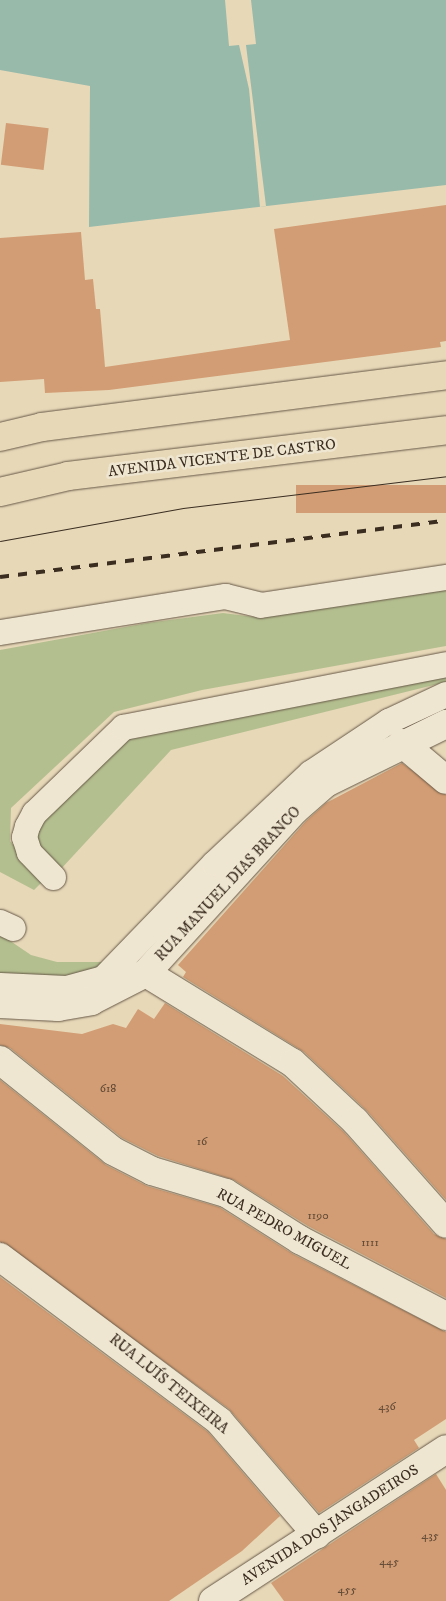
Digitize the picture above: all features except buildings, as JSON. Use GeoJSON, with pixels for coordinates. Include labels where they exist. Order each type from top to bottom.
{"type":"FeatureCollection","features":[{"type":"Feature","properties":{"kind":"main road"},"geometry":{"type":"LineString","coordinates":[[0,437],[42,427],[446,375]]}},
{"type":"Feature","properties":{"kind":"main road","name":"AVENIDA VICENTE DE CASTRO"},"geometry":{"type":"LineString","coordinates":[[0,492],[68,476],[446,430]]}},
{"type":"Feature","properties":{"kind":"street"},"geometry":{"type":"LineString","coordinates":[[0,632],[225,596],[260,605],[446,577]]}},
{"type":"Feature","properties":{"kind":"street"},"geometry":{"type":"LineString","coordinates":[[54,877],[29,852],[24,837],[27,826],[34,813],[123,727],[446,664]]}},
{"type":"Feature","properties":{"kind":"street"},"geometry":{"type":"LineString","coordinates":[[0,985],[66,988],[103,978],[297,784],[388,722],[446,694]]}},
{"type":"Feature","properties":{"kind":"street","name":"RUA MANUEL DIAS BRANCO"},"geometry":{"type":"LineString","coordinates":[[0,1004],[58,1007],[91,1001],[146,973],[295,810],[326,783],[402,743],[446,724]]}},
{"type":"Feature","properties":{"kind":"street"},"geometry":{"type":"LineString","coordinates":[[402,743],[446,780]]}},
{"type":"Feature","properties":{"kind":"street"},"geometry":{"type":"LineString","coordinates":[[146,973],[293,1064],[355,1121],[446,1224]]}},
{"type":"Feature","properties":{"kind":"street","name":"RUA PEDRO MIGUEL"},"geometry":{"type":"LineString","coordinates":[[0,1060],[113,1151],[152,1171],[226,1193],[300,1240],[446,1316]]}},
{"type":"Feature","properties":{"kind":"street","name":"RUA LUÍS TEIXEIRA"},"geometry":{"type":"LineString","coordinates":[[0,1257],[219,1421],[317,1535]]}},
{"type":"Feature","properties":{"kind":"street","name":"AVENIDA DOS JANGADEIROS"},"geometry":{"type":"LineString","coordinates":[[213,1601],[317,1535],[446,1449]]}},
{"type":"Feature","properties":{"kind":"green space"},"geometry":{"type":"Polygon","coordinates":[[[446,590],[446,646],[202,690],[114,712],[11,808],[10,841],[43,881],[34,890],[0,872],[0,650],[147,623],[223,613],[254,617],[446,590]]]}},
{"type":"Feature","properties":{"kind":"green space"},"geometry":{"type":"Polygon","coordinates":[[[446,672],[446,682],[171,750],[60,870],[37,849],[35,836],[45,816],[127,737],[446,672]]]}},
{"type":"Feature","properties":{"kind":"green space"},"geometry":{"type":"Polygon","coordinates":[[[0,934],[31,955],[57,962],[112,962],[70,978],[0,976],[0,934]]]}},
{"type":"Feature","properties":{"kind":"shaded area"},"geometry":{"type":"Polygon","coordinates":[[[0,0],[446,0],[446,185],[89,227],[90,86],[0,70],[0,0]]]}},
{"type":"Feature","properties":{"kind":"pier"},"geometry":{"type":"Polygon","coordinates":[[[225,0],[251,0],[256,44],[246,45],[266,206],[260,207],[249,89],[239,45],[229,46],[225,0]]]}},
{"type":"Feature","properties":{"kind":"tram line"},"geometry":{"type":"LineString","coordinates":[[0,541],[183,508],[446,476]]}},
{"type":"Feature","properties":{"kind":"railway"},"geometry":{"type":"LineString","coordinates":[[0,577],[446,521]]}}]}
